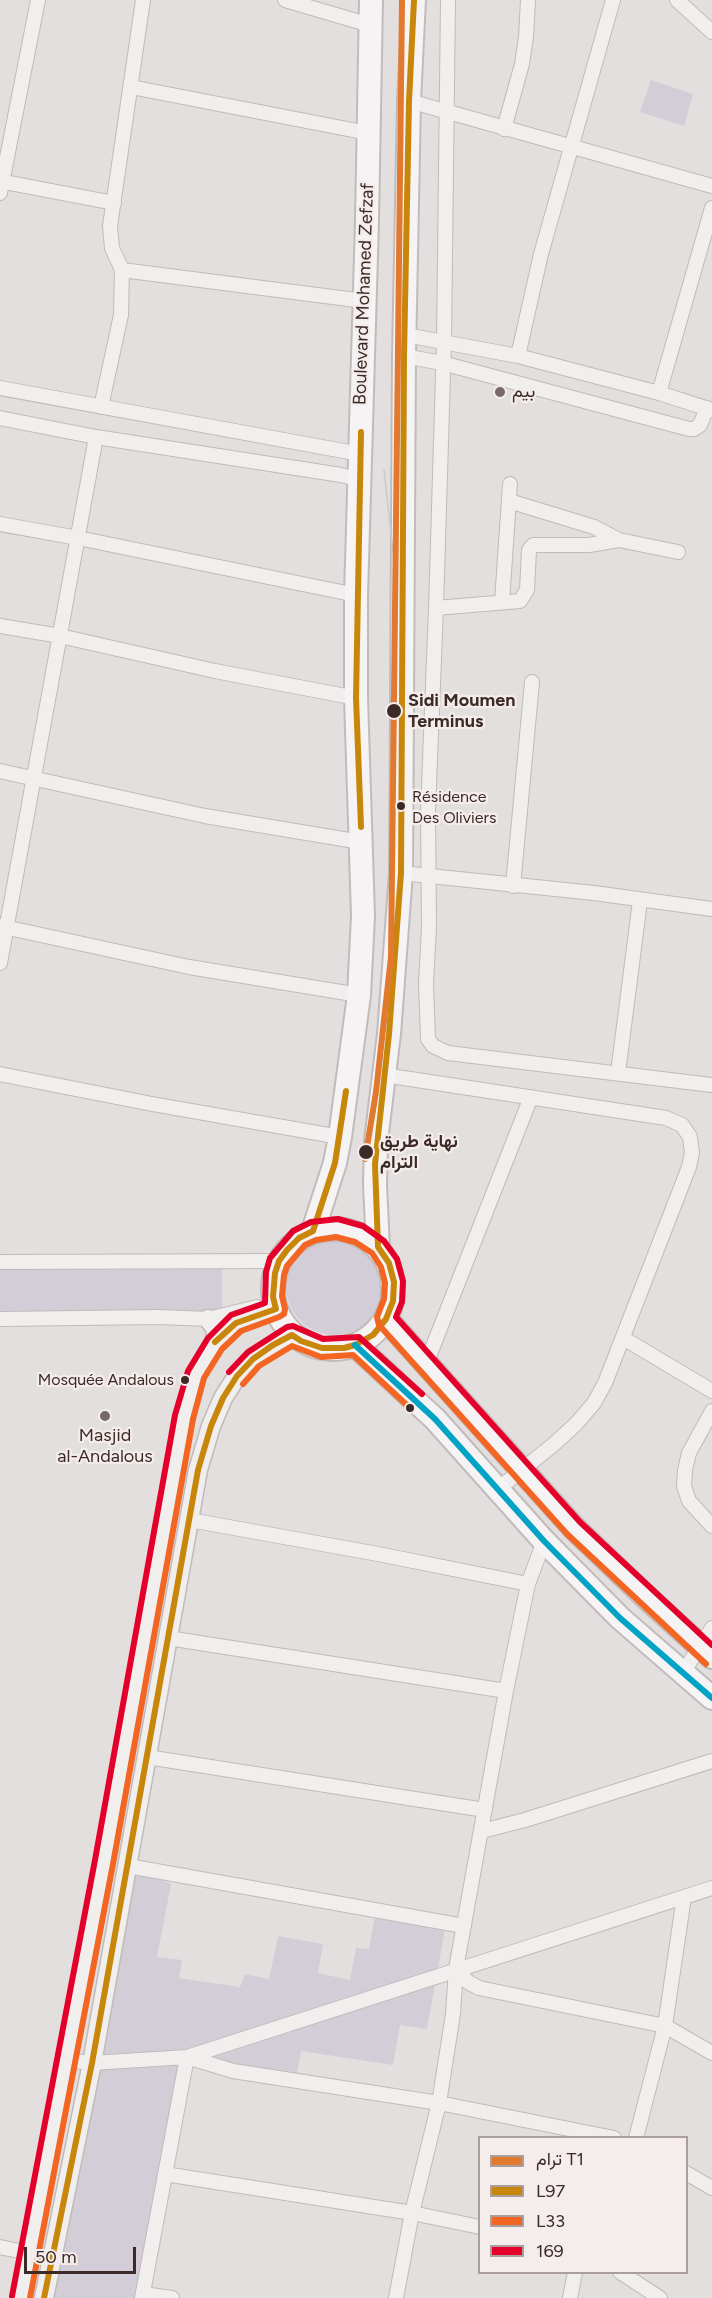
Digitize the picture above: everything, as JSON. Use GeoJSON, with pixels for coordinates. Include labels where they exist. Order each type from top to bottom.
{"type":"FeatureCollection","features":[{"type":"Feature","properties":{"kind":"main road","name":"Boulevard Mohamed Zefzaf"},"geometry":{"type":"LineString","coordinates":[[314,1231],[335,1163],[359,995],[363,916],[356,698],[356,595],[371,0]]}},
{"type":"Feature","properties":{"kind":"main road"},"geometry":{"type":"LineString","coordinates":[[378,1247],[375,1185],[376,1141],[389,1034],[401,873],[408,101],[414,0]]}},
{"type":"Feature","properties":{"kind":"main road"},"geometry":{"type":"LineString","coordinates":[[337,1228],[359,1233],[378,1247],[389,1263],[394,1282],[393,1301],[386,1319],[373,1335],[344,1348],[322,1348],[301,1341],[292,1335],[275,1306],[273,1285],[279,1261],[299,1238],[314,1231],[337,1228]]}},
{"type":"Feature","properties":{"kind":"main road"},"geometry":{"type":"LineString","coordinates":[[386,1319],[521,1471],[608,1562],[708,1644]]}},
{"type":"Feature","properties":{"kind":"main road"},"geometry":{"type":"LineString","coordinates":[[355,1345],[435,1419],[544,1541],[620,1618],[712,1698]]}},
{"type":"Feature","properties":{"kind":"street"},"geometry":{"type":"LineString","coordinates":[[38,0],[1,185],[114,202]]}},
{"type":"Feature","properties":{"kind":"street"},"geometry":{"type":"LineString","coordinates":[[101,407],[121,315],[122,270],[112,248],[110,226],[143,0]]}},
{"type":"Feature","properties":{"kind":"street"},"geometry":{"type":"LineString","coordinates":[[285,0],[370,25]]}},
{"type":"Feature","properties":{"kind":"street"},"geometry":{"type":"LineString","coordinates":[[448,0],[444,342],[427,876],[429,927],[427,1031],[432,1046],[448,1053],[712,1085]]}},
{"type":"Feature","properties":{"kind":"street"},"geometry":{"type":"LineString","coordinates":[[504,129],[522,63],[528,0]]}},
{"type":"Feature","properties":{"kind":"street"},"geometry":{"type":"LineString","coordinates":[[518,356],[541,254],[613,0]]}},
{"type":"Feature","properties":{"kind":"street"},"geometry":{"type":"LineString","coordinates":[[678,0],[712,32]]}},
{"type":"Feature","properties":{"kind":"street"},"geometry":{"type":"LineString","coordinates":[[131,87],[368,133]]}},
{"type":"Feature","properties":{"kind":"street"},"geometry":{"type":"LineString","coordinates":[[408,101],[712,186]]}},
{"type":"Feature","properties":{"kind":"street"},"geometry":{"type":"LineString","coordinates":[[658,393],[712,208]]}},
{"type":"Feature","properties":{"kind":"street"},"geometry":{"type":"LineString","coordinates":[[122,270],[364,301]]}},
{"type":"Feature","properties":{"kind":"street"},"geometry":{"type":"LineString","coordinates":[[444,342],[518,356],[709,409],[700,425],[689,429],[442,363],[405,345],[444,342]]}},
{"type":"Feature","properties":{"kind":"street"},"geometry":{"type":"LineString","coordinates":[[0,388],[360,454]]}},
{"type":"Feature","properties":{"kind":"street"},"geometry":{"type":"LineString","coordinates":[[0,418],[96,438],[341,475],[360,480]]}},
{"type":"Feature","properties":{"kind":"street"},"geometry":{"type":"LineString","coordinates":[[0,963],[3,927],[34,778],[96,438]]}},
{"type":"Feature","properties":{"kind":"street"},"geometry":{"type":"LineString","coordinates":[[502,603],[510,484]]}},
{"type":"Feature","properties":{"kind":"street"},"geometry":{"type":"LineString","coordinates":[[509,501],[594,527],[619,540],[678,552]]}},
{"type":"Feature","properties":{"kind":"street"},"geometry":{"type":"LineString","coordinates":[[0,524],[356,595]]}},
{"type":"Feature","properties":{"kind":"street"},"geometry":{"type":"LineString","coordinates":[[436,609],[520,601],[527,590],[529,550],[533,545],[589,546],[619,540]]}},
{"type":"Feature","properties":{"kind":"street"},"geometry":{"type":"LineString","coordinates":[[0,626],[60,636],[215,671],[356,698]]}},
{"type":"Feature","properties":{"kind":"street"},"geometry":{"type":"LineString","coordinates":[[513,886],[532,682]]}},
{"type":"Feature","properties":{"kind":"street"},"geometry":{"type":"LineString","coordinates":[[0,771],[205,816],[361,842]]}},
{"type":"Feature","properties":{"kind":"street"},"geometry":{"type":"LineString","coordinates":[[401,873],[594,893],[712,909]]}},
{"type":"Feature","properties":{"kind":"street"},"geometry":{"type":"LineString","coordinates":[[618,1073],[640,901]]}},
{"type":"Feature","properties":{"kind":"street"},"geometry":{"type":"LineString","coordinates":[[3,927],[189,967],[359,995]]}},
{"type":"Feature","properties":{"kind":"street"},"geometry":{"type":"LineString","coordinates":[[0,1074],[339,1137]]}},
{"type":"Feature","properties":{"kind":"street"},"geometry":{"type":"LineString","coordinates":[[384,1075],[666,1118],[679,1122],[689,1133],[692,1148],[689,1167],[605,1383],[590,1408],[553,1445],[498,1489]]}},
{"type":"Feature","properties":{"kind":"street"},"geometry":{"type":"LineString","coordinates":[[426,1364],[531,1097]]}},
{"type":"Feature","properties":{"kind":"street"},"geometry":{"type":"LineString","coordinates":[[0,1262],[279,1261]]}},
{"type":"Feature","properties":{"kind":"street"},"geometry":{"type":"LineString","coordinates":[[0,1319],[159,1317],[208,1319],[275,1306]]}},
{"type":"Feature","properties":{"kind":"street"},"geometry":{"type":"LineString","coordinates":[[21,2298],[184,1417],[196,1374],[215,1343],[236,1323],[275,1306]]}},
{"type":"Feature","properties":{"kind":"street"},"geometry":{"type":"LineString","coordinates":[[208,1319],[216,1329],[215,1343]]}},
{"type":"Feature","properties":{"kind":"street"},"geometry":{"type":"LineString","coordinates":[[44,2298],[92,2063],[201,1459],[223,1398],[237,1376],[253,1359],[292,1335]]}},
{"type":"Feature","properties":{"kind":"street"},"geometry":{"type":"LineString","coordinates":[[623,1338],[712,1391]]}},
{"type":"Feature","properties":{"kind":"street"},"geometry":{"type":"LineString","coordinates":[[712,1410],[689,1453],[684,1486],[689,1501],[712,1526]]}},
{"type":"Feature","properties":{"kind":"street"},"geometry":{"type":"LineString","coordinates":[[189,1520],[528,1584]]}},
{"type":"Feature","properties":{"kind":"street"},"geometry":{"type":"LineString","coordinates":[[396,2298],[412,2213],[439,2103],[453,2014],[456,1970],[506,1691],[528,1584],[544,1541]]}},
{"type":"Feature","properties":{"kind":"street"},"geometry":{"type":"LineString","coordinates":[[168,1638],[506,1691]]}},
{"type":"Feature","properties":{"kind":"street"},"geometry":{"type":"LineString","coordinates":[[682,1674],[708,1644]]}},
{"type":"Feature","properties":{"kind":"street"},"geometry":{"type":"LineString","coordinates":[[147,1757],[485,1810]]}},
{"type":"Feature","properties":{"kind":"street"},"geometry":{"type":"LineString","coordinates":[[482,1831],[525,1820],[712,1761]]}},
{"type":"Feature","properties":{"kind":"street"},"geometry":{"type":"LineString","coordinates":[[128,1866],[464,1926]]}},
{"type":"Feature","properties":{"kind":"street"},"geometry":{"type":"LineString","coordinates":[[66,2060],[92,2063],[187,2057],[712,1888]]}},
{"type":"Feature","properties":{"kind":"street"},"geometry":{"type":"LineString","coordinates":[[637,2136],[665,2026],[684,1897]]}},
{"type":"Feature","properties":{"kind":"street"},"geometry":{"type":"LineString","coordinates":[[456,1970],[468,1982],[479,1988],[665,2026],[712,2053]]}},
{"type":"Feature","properties":{"kind":"street"},"geometry":{"type":"LineString","coordinates":[[187,2057],[233,2072],[439,2103],[604,2136]]}},
{"type":"Feature","properties":{"kind":"street"},"geometry":{"type":"LineString","coordinates":[[172,2298],[143,2296],[187,2057]]}},
{"type":"Feature","properties":{"kind":"street"},"geometry":{"type":"LineString","coordinates":[[165,2174],[412,2213],[478,2227]]}},
{"type":"Feature","properties":{"kind":"street"},"geometry":{"type":"LineString","coordinates":[[688,2174],[712,2188]]}},
{"type":"Feature","properties":{"kind":"street"},"geometry":{"type":"LineString","coordinates":[[0,2247],[29,2253]]}},
{"type":"Feature","properties":{"kind":"street"},"geometry":{"type":"LineString","coordinates":[[570,2298],[575,2274]]}},
{"type":"Feature","properties":{"kind":"street"},"geometry":{"type":"LineString","coordinates":[[623,2274],[660,2298]]}},
{"type":"Feature","properties":{"kind":"shaded area"},"geometry":{"type":"Polygon","coordinates":[[[651,80],[693,94],[684,126],[640,112],[651,80]]]}},
{"type":"Feature","properties":{"kind":"shaded area"},"geometry":{"type":"Polygon","coordinates":[[[335,1237],[354,1241],[370,1251],[380,1267],[384,1286],[380,1305],[370,1321],[354,1331],[335,1335],[316,1331],[300,1321],[290,1305],[286,1286],[290,1267],[300,1251],[316,1241],[335,1237]]]}},
{"type":"Feature","properties":{"kind":"shaded area"},"geometry":{"type":"Polygon","coordinates":[[[222,1267],[222,1312],[0,1316],[0,1270],[222,1267]]]}},
{"type":"Feature","properties":{"kind":"shaded area"},"geometry":{"type":"Polygon","coordinates":[[[128,1866],[171,1884],[157,1957],[182,1960],[179,1978],[240,1987],[245,1974],[269,1979],[278,1936],[323,1944],[318,1973],[350,1980],[356,1948],[369,1949],[375,1916],[473,1933],[445,1929],[427,2029],[400,2025],[393,2065],[301,2051],[297,2073],[187,2057],[144,2298],[44,2298],[128,1866]]]}},
{"type":"Feature","properties":{"kind":"tram line","name":"T1"},"geometry":{"type":"LineString","coordinates":[[365,1159],[376,1092],[391,957],[402,0]]}},
{"type":"Feature","properties":{"kind":"tram line"},"geometry":{"type":"LineString","coordinates":[[384,470],[396,579]]}},
{"type":"Feature","properties":{"kind":"transit line","name":"L97"},"geometry":{"type":"LineString","coordinates":[[44,2298],[92,2063],[198,1470],[211,1426],[223,1398],[237,1376],[253,1359],[273,1345],[292,1335],[301,1341],[322,1348],[344,1348],[355,1345],[373,1335],[386,1319],[393,1301],[394,1282],[389,1263],[378,1247],[375,1164],[389,1034],[401,873],[404,356],[409,101],[414,0]]}},
{"type":"Feature","properties":{"kind":"transit line","name":"L97"},"geometry":{"type":"LineString","coordinates":[[361,432],[356,698],[361,827]]}},
{"type":"Feature","properties":{"kind":"transit line","name":"L97"},"geometry":{"type":"LineString","coordinates":[[215,1342],[236,1323],[276,1309],[273,1297],[275,1273],[279,1261],[287,1250],[299,1238],[313,1231],[335,1163],[346,1091]]}},
{"type":"Feature","properties":{"kind":"transit line","name":"169"},"geometry":{"type":"LineString","coordinates":[[12,2296],[95,1860],[175,1415],[188,1371],[208,1338],[231,1315],[265,1303],[266,1272],[270,1258],[293,1231],[311,1222],[338,1219],[363,1226],[384,1241],[397,1259],[403,1281],[402,1302],[396,1317],[580,1522],[712,1645]]}},
{"type":"Feature","properties":{"kind":"transit line","name":"L33"},"geometry":{"type":"LineString","coordinates":[[30,2298],[113,1864],[193,1419],[204,1378],[222,1349],[241,1331],[284,1314],[282,1296],[284,1275],[287,1266],[305,1245],[316,1240],[336,1237],[355,1242],[372,1253],[381,1267],[385,1283],[384,1299],[377,1317],[379,1325],[567,1534],[706,1664]]}},
{"type":"Feature","properties":{"kind":"transit line","name":"169"},"geometry":{"type":"LineString","coordinates":[[229,1372],[248,1352],[287,1327],[293,1326],[323,1339],[359,1337],[422,1394]]}},
{"type":"Feature","properties":{"kind":"transit line"},"geometry":{"type":"LineString","coordinates":[[355,1345],[435,1419],[544,1541],[620,1618],[712,1698]]}},
{"type":"Feature","properties":{"kind":"transit line","name":"L33"},"geometry":{"type":"LineString","coordinates":[[243,1384],[259,1366],[292,1346],[321,1357],[353,1355],[410,1408]]}},
{"type":"Feature","properties":{"kind":"place","name":"بيم"},"geometry":{"type":"Point","coordinates":[500,392]}},
{"type":"Feature","properties":{"kind":"place","name":"Sidi Moumen Terminus"},"geometry":{"type":"Point","coordinates":[394,711]}},
{"type":"Feature","properties":{"kind":"place","name":"Résidence Des Oliviers"},"geometry":{"type":"Point","coordinates":[401,806]}},
{"type":"Feature","properties":{"kind":"place","name":"نهاية طريق الترام"},"geometry":{"type":"Point","coordinates":[366,1152]}},
{"type":"Feature","properties":{"kind":"place","name":"Mosquée Andalous"},"geometry":{"type":"Point","coordinates":[185,1380]}},
{"type":"Feature","properties":{"kind":"place","name":"Masjid al-Andalous"},"geometry":{"type":"Point","coordinates":[105,1416]}}]}
